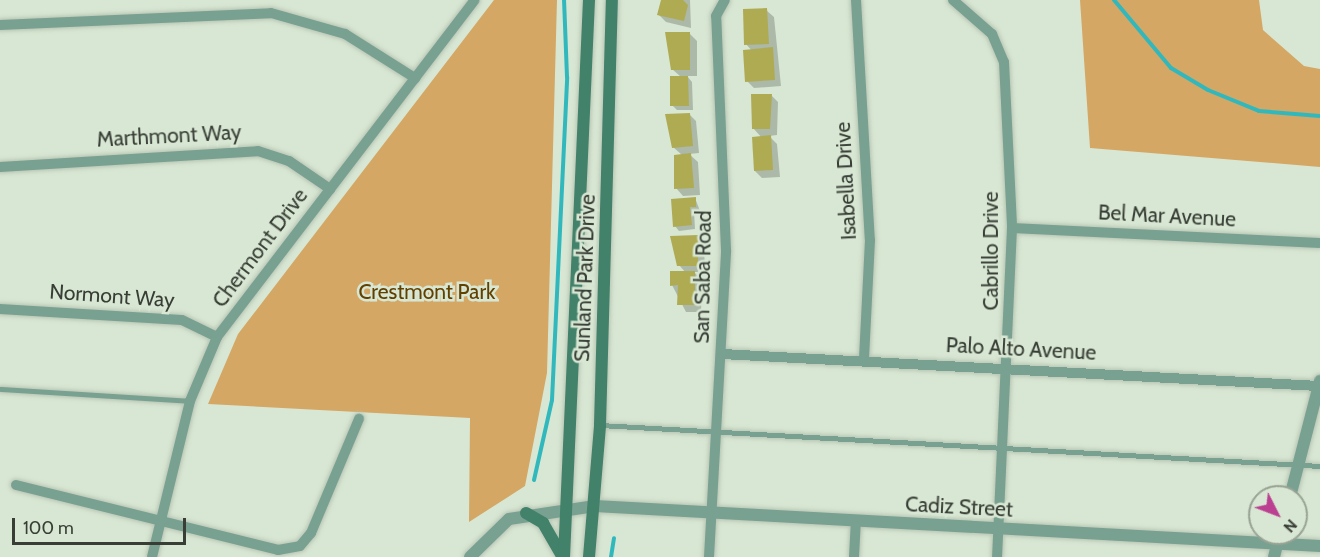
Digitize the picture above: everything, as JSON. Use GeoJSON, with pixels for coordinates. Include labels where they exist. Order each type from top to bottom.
{"type":"FeatureCollection","features":[{"type":"Feature","properties":{"kind":"main road","name":"Sunland Park Drive"},"geometry":{"type":"LineString","coordinates":[[563,557],[570,507],[589,0]]}},
{"type":"Feature","properties":{"kind":"main road","name":"Sunland Park Drive"},"geometry":{"type":"LineString","coordinates":[[589,557],[600,425],[612,0]]}},
{"type":"Feature","properties":{"kind":"main road"},"geometry":{"type":"LineString","coordinates":[[526,513],[543,522],[563,557]]}},
{"type":"Feature","properties":{"kind":"street","name":"Chermont Drive"},"geometry":{"type":"LineString","coordinates":[[152,557],[190,401],[217,337],[476,0]]}},
{"type":"Feature","properties":{"kind":"street","name":"San Saba Road"},"geometry":{"type":"LineString","coordinates":[[709,557],[726,250],[717,15],[725,0]]}},
{"type":"Feature","properties":{"kind":"street","name":"Isabella Drive"},"geometry":{"type":"LineString","coordinates":[[856,0],[870,240],[864,360]]}},
{"type":"Feature","properties":{"kind":"street","name":"Cabrillo Drive"},"geometry":{"type":"LineString","coordinates":[[953,0],[992,34],[1004,62],[1012,228],[1010,368],[997,557]]}},
{"type":"Feature","properties":{"kind":"street"},"geometry":{"type":"LineString","coordinates":[[0,25],[271,13],[345,34],[415,78]]}},
{"type":"Feature","properties":{"kind":"street","name":"Marthmont Way"},"geometry":{"type":"LineString","coordinates":[[0,167],[258,151],[289,161],[330,189]]}},
{"type":"Feature","properties":{"kind":"street","name":"Bel Mar Avenue"},"geometry":{"type":"LineString","coordinates":[[1012,228],[1320,243]]}},
{"type":"Feature","properties":{"kind":"street","name":"Normont Way"},"geometry":{"type":"LineString","coordinates":[[0,309],[182,320],[217,337]]}},
{"type":"Feature","properties":{"kind":"street","name":"Palo Alto Avenue"},"geometry":{"type":"LineString","coordinates":[[722,354],[1319,384]]}},
{"type":"Feature","properties":{"kind":"street"},"geometry":{"type":"LineString","coordinates":[[1293,485],[1319,384]]}},
{"type":"Feature","properties":{"kind":"street"},"geometry":{"type":"LineString","coordinates":[[16,485],[278,550],[300,546],[319,517],[359,419]]}},
{"type":"Feature","properties":{"kind":"street","name":"Cadiz Street"},"geometry":{"type":"LineString","coordinates":[[470,557],[491,531],[526,513],[595,506],[998,529],[1248,537]]}},
{"type":"Feature","properties":{"kind":"street"},"geometry":{"type":"LineString","coordinates":[[854,557],[856,521]]}},
{"type":"Feature","properties":{"kind":"lane"},"geometry":{"type":"LineString","coordinates":[[0,388],[190,401]]}},
{"type":"Feature","properties":{"kind":"lane"},"geometry":{"type":"LineString","coordinates":[[600,425],[1320,466]]}},
{"type":"Feature","properties":{"kind":"green space","name":"Crestmont Park"},"geometry":{"type":"Polygon","coordinates":[[[494,0],[557,0],[547,373],[525,486],[469,522],[470,418],[208,404],[238,334],[494,0]]]}},
{"type":"Feature","properties":{"kind":"green space"},"geometry":{"type":"Polygon","coordinates":[[[1080,0],[1259,0],[1263,30],[1304,66],[1320,69],[1320,167],[1090,148],[1080,0]]]}},
{"type":"Feature","properties":{"kind":"building"},"geometry":{"type":"Polygon","coordinates":[[[661,0],[683,0],[688,5],[684,21],[657,15],[661,0]]]}},
{"type":"Feature","properties":{"kind":"building"},"geometry":{"type":"Polygon","coordinates":[[[767,8],[769,44],[744,45],[743,9],[767,8]]]}},
{"type":"Feature","properties":{"kind":"building"},"geometry":{"type":"Polygon","coordinates":[[[665,32],[690,32],[690,70],[671,70],[665,32]]]}},
{"type":"Feature","properties":{"kind":"building"},"geometry":{"type":"Polygon","coordinates":[[[773,47],[775,80],[745,82],[743,50],[773,47]]]}},
{"type":"Feature","properties":{"kind":"building"},"geometry":{"type":"Polygon","coordinates":[[[670,76],[688,76],[689,106],[670,106],[670,76]]]}},
{"type":"Feature","properties":{"kind":"building"},"geometry":{"type":"Polygon","coordinates":[[[751,94],[772,94],[770,129],[752,129],[751,94]]]}},
{"type":"Feature","properties":{"kind":"building"},"geometry":{"type":"Polygon","coordinates":[[[690,113],[693,146],[672,148],[665,114],[690,113]]]}},
{"type":"Feature","properties":{"kind":"building"},"geometry":{"type":"Polygon","coordinates":[[[771,135],[773,170],[754,171],[752,137],[771,135]]]}},
{"type":"Feature","properties":{"kind":"building"},"geometry":{"type":"Polygon","coordinates":[[[691,153],[694,188],[674,189],[674,155],[691,153]]]}},
{"type":"Feature","properties":{"kind":"building"},"geometry":{"type":"Polygon","coordinates":[[[696,197],[696,207],[690,207],[692,225],[673,227],[671,199],[696,197]]]}},
{"type":"Feature","properties":{"kind":"building"},"geometry":{"type":"Polygon","coordinates":[[[698,235],[698,266],[677,266],[670,236],[698,235]]]}},
{"type":"Feature","properties":{"kind":"building"},"geometry":{"type":"Polygon","coordinates":[[[670,271],[695,271],[695,305],[677,305],[678,285],[670,286],[670,271]]]}},
{"type":"Feature","properties":{"kind":"waterway"},"geometry":{"type":"LineString","coordinates":[[534,480],[552,400],[567,77],[564,0]]}},
{"type":"Feature","properties":{"kind":"waterway"},"geometry":{"type":"LineString","coordinates":[[1114,0],[1171,68],[1208,90],[1259,111],[1320,116]]}},
{"type":"Feature","properties":{"kind":"waterway"},"geometry":{"type":"LineString","coordinates":[[611,557],[614,538]]}}]}
